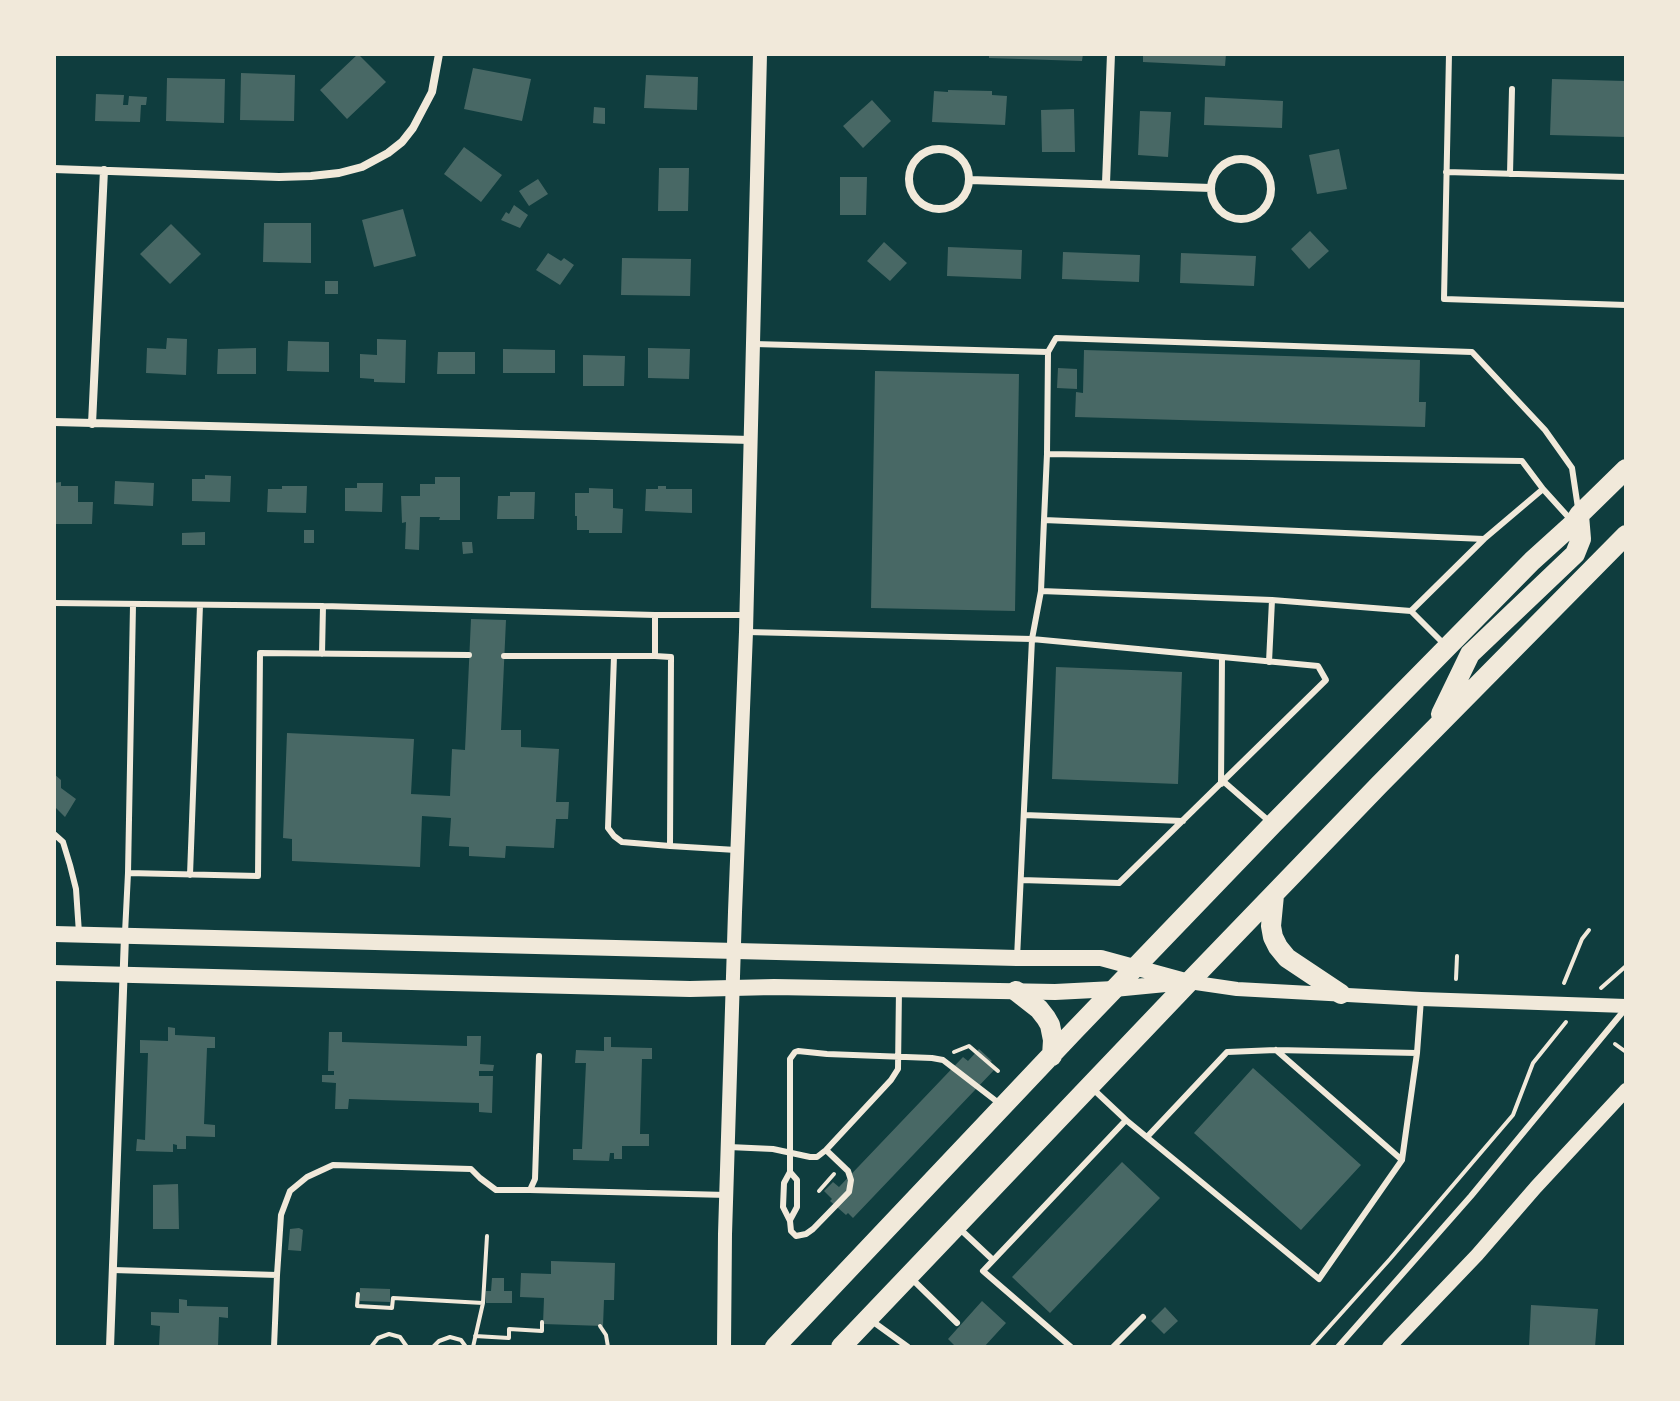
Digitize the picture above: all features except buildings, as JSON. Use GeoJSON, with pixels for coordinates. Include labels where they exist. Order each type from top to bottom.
{"type":"FeatureCollection","features":[{"type":"Feature","properties":{"kind":"highway"},"geometry":{"type":"LineString","coordinates":[[775,1347],[1273,824],[1626,469]]}},
{"type":"Feature","properties":{"kind":"highway"},"geometry":{"type":"LineString","coordinates":[[1432,732],[1470,654],[1575,554],[1581,539],[1576,519]]}},
{"type":"Feature","properties":{"kind":"highway"},"geometry":{"type":"LineString","coordinates":[[841,1347],[1189,982],[1626,535]]}},
{"type":"Feature","properties":{"kind":"highway"},"geometry":{"type":"LineString","coordinates":[[1274,895],[1271,926],[1278,947],[1287,958],[1341,994]]}},
{"type":"Feature","properties":{"kind":"highway"},"geometry":{"type":"LineString","coordinates":[[1016,991],[1039,1009],[1050,1025],[1052,1056]]}},
{"type":"Feature","properties":{"kind":"main road"},"geometry":{"type":"LineString","coordinates":[[54,934],[1101,958],[1189,982]]}},
{"type":"Feature","properties":{"kind":"main road"},"geometry":{"type":"LineString","coordinates":[[54,973],[676,989],[774,987],[1055,992],[1189,982]]}},
{"type":"Feature","properties":{"kind":"street"},"geometry":{"type":"LineString","coordinates":[[54,169],[279,177],[339,173],[372,163],[408,136],[434,84],[439,54]]}},
{"type":"Feature","properties":{"kind":"street"},"geometry":{"type":"LineString","coordinates":[[724,1347],[760,54]]}},
{"type":"Feature","properties":{"kind":"street"},"geometry":{"type":"LineString","coordinates":[[1106,183],[1111,54]]}},
{"type":"Feature","properties":{"kind":"street"},"geometry":{"type":"LineString","coordinates":[[939,148],[961,158],[970,180],[960,201],[950,208],[938,210],[916,200],[908,178],[917,157],[939,148]]}},
{"type":"Feature","properties":{"kind":"street"},"geometry":{"type":"LineString","coordinates":[[1243,159],[1264,168],[1272,191],[1262,212],[1240,220],[1228,217],[1219,210],[1211,188],[1213,176],[1220,166],[1231,160],[1243,159]]}},
{"type":"Feature","properties":{"kind":"street"},"geometry":{"type":"LineString","coordinates":[[92,424],[104,170]]}},
{"type":"Feature","properties":{"kind":"street"},"geometry":{"type":"LineString","coordinates":[[970,180],[1211,188]]}},
{"type":"Feature","properties":{"kind":"street"},"geometry":{"type":"LineString","coordinates":[[54,422],[751,440]]}},
{"type":"Feature","properties":{"kind":"street"},"geometry":{"type":"LineString","coordinates":[[110,1347],[125,936]]}},
{"type":"Feature","properties":{"kind":"street"},"geometry":{"type":"LineString","coordinates":[[1189,982],[1237,989],[1626,1007]]}},
{"type":"Feature","properties":{"kind":"street"},"geometry":{"type":"LineString","coordinates":[[1389,1347],[1626,1090]]}},
{"type":"Feature","properties":{"kind":"lane"},"geometry":{"type":"LineString","coordinates":[[1449,54],[1444,299],[1626,305]]}},
{"type":"Feature","properties":{"kind":"lane"},"geometry":{"type":"LineString","coordinates":[[1510,174],[1512,89]]}},
{"type":"Feature","properties":{"kind":"lane"},"geometry":{"type":"LineString","coordinates":[[1446,172],[1626,177]]}},
{"type":"Feature","properties":{"kind":"lane"},"geometry":{"type":"LineString","coordinates":[[1017,958],[1032,639],[1041,591],[1048,352],[1056,338],[1472,352],[1545,430],[1572,468],[1576,519]]}},
{"type":"Feature","properties":{"kind":"lane"},"geometry":{"type":"LineString","coordinates":[[754,344],[1048,352]]}},
{"type":"Feature","properties":{"kind":"lane"},"geometry":{"type":"LineString","coordinates":[[1047,454],[1522,461],[1543,489],[1576,519]]}},
{"type":"Feature","properties":{"kind":"lane"},"geometry":{"type":"LineString","coordinates":[[1411,611],[1484,539],[1543,489]]}},
{"type":"Feature","properties":{"kind":"lane"},"geometry":{"type":"LineString","coordinates":[[1044,520],[1484,539]]}},
{"type":"Feature","properties":{"kind":"lane"},"geometry":{"type":"LineString","coordinates":[[1041,591],[1272,600],[1411,611],[1447,647]]}},
{"type":"Feature","properties":{"kind":"lane"},"geometry":{"type":"LineString","coordinates":[[1269,662],[1272,600]]}},
{"type":"Feature","properties":{"kind":"lane"},"geometry":{"type":"LineString","coordinates":[[54,603],[746,615]]}},
{"type":"Feature","properties":{"kind":"lane"},"geometry":{"type":"LineString","coordinates":[[125,936],[133,605]]}},
{"type":"Feature","properties":{"kind":"lane"},"geometry":{"type":"LineString","coordinates":[[190,875],[200,605]]}},
{"type":"Feature","properties":{"kind":"lane"},"geometry":{"type":"LineString","coordinates":[[322,654],[323,606]]}},
{"type":"Feature","properties":{"kind":"lane"},"geometry":{"type":"LineString","coordinates":[[655,615],[655,656]]}},
{"type":"Feature","properties":{"kind":"lane"},"geometry":{"type":"LineString","coordinates":[[746,632],[1032,639],[1318,666],[1326,680],[1119,883],[1021,880]]}},
{"type":"Feature","properties":{"kind":"lane"},"geometry":{"type":"LineString","coordinates":[[128,873],[258,876],[260,653],[469,655]]}},
{"type":"Feature","properties":{"kind":"lane"},"geometry":{"type":"LineString","coordinates":[[504,656],[671,657],[670,846]]}},
{"type":"Feature","properties":{"kind":"lane"},"geometry":{"type":"LineString","coordinates":[[614,656],[608,828],[622,842],[737,850]]}},
{"type":"Feature","properties":{"kind":"lane"},"geometry":{"type":"LineString","coordinates":[[1222,658],[1222,782]]}},
{"type":"Feature","properties":{"kind":"lane"},"geometry":{"type":"LineString","coordinates":[[1222,782],[1273,824]]}},
{"type":"Feature","properties":{"kind":"lane"},"geometry":{"type":"LineString","coordinates":[[1024,815],[1183,821]]}},
{"type":"Feature","properties":{"kind":"lane"},"geometry":{"type":"LineString","coordinates":[[54,834],[63,842],[70,865],[76,889],[79,934]]}},
{"type":"Feature","properties":{"kind":"lane"},"geometry":{"type":"LineString","coordinates":[[728,1147],[773,1149],[817,1157],[826,1150],[898,1069],[899,989]]}},
{"type":"Feature","properties":{"kind":"lane"},"geometry":{"type":"LineString","coordinates":[[1089,1086],[1319,1279],[1402,1160],[1421,999]]}},
{"type":"Feature","properties":{"kind":"lane"},"geometry":{"type":"LineString","coordinates":[[1338,1347],[1471,1196],[1626,1007]]}},
{"type":"Feature","properties":{"kind":"lane"},"geometry":{"type":"LineString","coordinates":[[1276,1050],[1402,1160]]}},
{"type":"Feature","properties":{"kind":"lane"},"geometry":{"type":"LineString","coordinates":[[826,1150],[848,1171],[851,1180],[849,1192],[813,1229],[796,1236],[792,1234],[783,1207],[784,1183],[790,1172],[790,1059],[795,1052],[943,1060],[1004,1107]]}},
{"type":"Feature","properties":{"kind":"lane"},"geometry":{"type":"LineString","coordinates":[[1147,1137],[1227,1052],[1417,1053]]}},
{"type":"Feature","properties":{"kind":"lane"},"geometry":{"type":"LineString","coordinates":[[530,1190],[535,1179],[539,1056]]}},
{"type":"Feature","properties":{"kind":"lane"},"geometry":{"type":"LineString","coordinates":[[1071,1347],[983,1271],[1126,1120]]}},
{"type":"Feature","properties":{"kind":"lane"},"geometry":{"type":"LineString","coordinates":[[274,1347],[281,1215],[290,1191],[307,1177],[333,1165],[471,1169],[496,1190],[727,1195]]}},
{"type":"Feature","properties":{"kind":"lane"},"geometry":{"type":"LineString","coordinates":[[790,1172],[797,1180],[797,1207],[790,1221]]}},
{"type":"Feature","properties":{"kind":"lane"},"geometry":{"type":"LineString","coordinates":[[957,1227],[993,1260]]}},
{"type":"Feature","properties":{"kind":"lane"},"geometry":{"type":"LineString","coordinates":[[113,1270],[277,1275]]}},
{"type":"Feature","properties":{"kind":"lane"},"geometry":{"type":"LineString","coordinates":[[910,1276],[957,1323]]}},
{"type":"Feature","properties":{"kind":"lane"},"geometry":{"type":"LineString","coordinates":[[1113,1347],[1143,1317]]}},
{"type":"Feature","properties":{"kind":"lane"},"geometry":{"type":"LineString","coordinates":[[869,1318],[908,1347]]}},
{"type":"Feature","properties":{"kind":"path"},"geometry":{"type":"LineString","coordinates":[[1564,983],[1582,939],[1589,930]]}},
{"type":"Feature","properties":{"kind":"path"},"geometry":{"type":"LineString","coordinates":[[1456,979],[1457,956]]}},
{"type":"Feature","properties":{"kind":"path"},"geometry":{"type":"LineString","coordinates":[[1599,990],[1626,966]]}},
{"type":"Feature","properties":{"kind":"path"},"geometry":{"type":"LineString","coordinates":[[1311,1347],[1513,1115],[1533,1063],[1565,1023]]}},
{"type":"Feature","properties":{"kind":"path"},"geometry":{"type":"LineString","coordinates":[[1615,1044],[1626,1052]]}},
{"type":"Feature","properties":{"kind":"path"},"geometry":{"type":"LineString","coordinates":[[954,1052],[969,1046],[998,1071]]}},
{"type":"Feature","properties":{"kind":"path"},"geometry":{"type":"LineString","coordinates":[[819,1191],[838,1169]]}},
{"type":"Feature","properties":{"kind":"path"},"geometry":{"type":"LineString","coordinates":[[473,1347],[483,1303],[487,1236]]}},
{"type":"Feature","properties":{"kind":"path"},"geometry":{"type":"LineString","coordinates":[[358,1294],[357,1306],[392,1308],[393,1298],[483,1303]]}},
{"type":"Feature","properties":{"kind":"path"},"geometry":{"type":"LineString","coordinates":[[475,1336],[509,1338],[509,1329],[542,1331],[542,1322]]}},
{"type":"Feature","properties":{"kind":"path"},"geometry":{"type":"LineString","coordinates":[[600,1326],[606,1335],[608,1347]]}},
{"type":"Feature","properties":{"kind":"path"},"geometry":{"type":"LineString","coordinates":[[371,1347],[378,1338],[389,1334],[400,1337],[407,1347]]}},
{"type":"Feature","properties":{"kind":"path"},"geometry":{"type":"LineString","coordinates":[[433,1347],[450,1337],[461,1340],[466,1347]]}}]}
